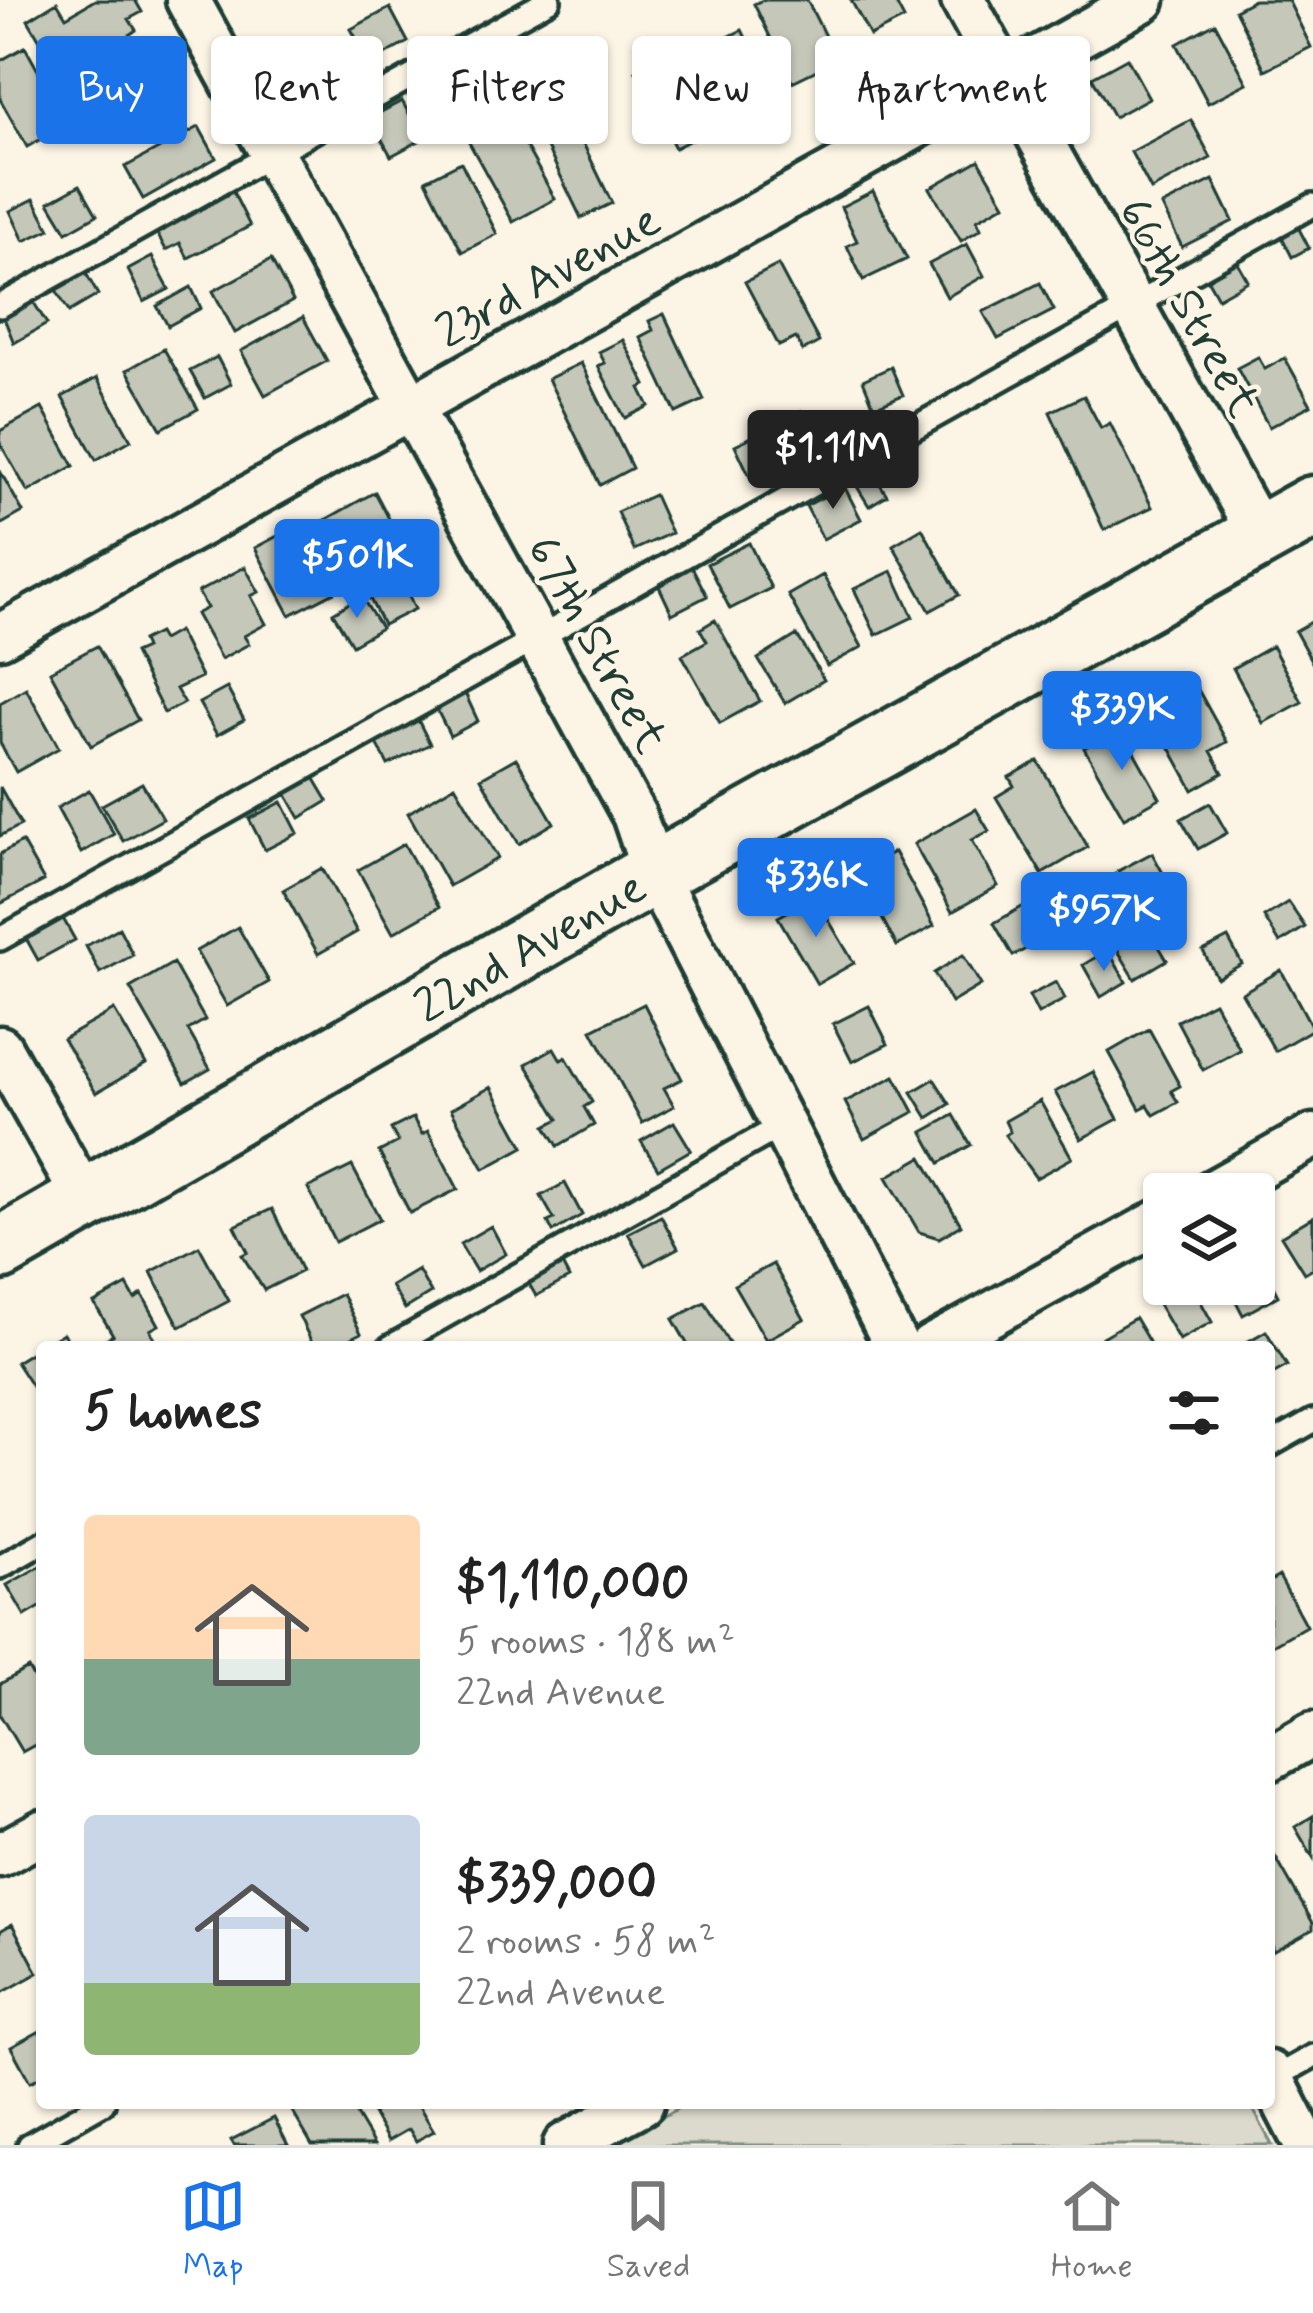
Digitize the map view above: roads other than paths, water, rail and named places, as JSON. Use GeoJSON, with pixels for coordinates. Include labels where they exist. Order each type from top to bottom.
{"type":"FeatureCollection","features":[{"type":"Feature","properties":{"kind":"street","name":"67th Street"},"geometry":{"type":"LineString","coordinates":[[188,0],[634,815],[654,873],[894,1341]]}},
{"type":"Feature","properties":{"kind":"street","name":"66th Street"},"geometry":{"type":"LineString","coordinates":[[963,0],[983,36]]}},
{"type":"Feature","properties":{"kind":"street","name":"23rd Avenue"},"geometry":{"type":"LineString","coordinates":[[1078,36],[1143,0]]}},
{"type":"Feature","properties":{"kind":"street","name":"23rd Avenue"},"geometry":{"type":"LineString","coordinates":[[0,637],[884,144]]}},
{"type":"Feature","properties":{"kind":"street","name":"66th Street"},"geometry":{"type":"LineString","coordinates":[[1043,144],[1260,535]]}},
{"type":"Feature","properties":{"kind":"street","name":"22nd Avenue"},"geometry":{"type":"LineString","coordinates":[[0,1249],[654,873],[1313,507]]}},
{"type":"Feature","properties":{"kind":"street"},"geometry":{"type":"LineString","coordinates":[[0,1048],[86,1199]]}},
{"type":"Feature","properties":{"kind":"street"},"geometry":{"type":"LineString","coordinates":[[1247,1173],[1313,1136]]}},
{"type":"Feature","properties":{"kind":"street"},"geometry":{"type":"LineString","coordinates":[[943,1341],[1143,1231]]}},
{"type":"Feature","properties":{"kind":"street"},"geometry":{"type":"LineString","coordinates":[[1275,1756],[1313,1735]]}},
{"type":"Feature","properties":{"kind":"street"},"geometry":{"type":"LineString","coordinates":[[0,1855],[36,1835]]}},
{"type":"Feature","properties":{"kind":"street"},"geometry":{"type":"LineString","coordinates":[[1275,2086],[1306,2145]]}},
{"type":"Feature","properties":{"kind":"street"},"geometry":{"type":"LineString","coordinates":[[565,2145],[630,2109]]}},
{"type":"Feature","properties":{"kind":"lane"},"geometry":{"type":"LineString","coordinates":[[0,306],[549,0]]}},
{"type":"Feature","properties":{"kind":"lane"},"geometry":{"type":"LineString","coordinates":[[0,939],[1131,303],[1313,206]]}},
{"type":"Feature","properties":{"kind":"lane"},"geometry":{"type":"LineString","coordinates":[[401,1341],[783,1125]]}},
{"type":"Feature","properties":{"kind":"lane"},"geometry":{"type":"LineString","coordinates":[[1275,1442],[1313,1421]]}},
{"type":"Feature","properties":{"kind":"lane"},"geometry":{"type":"LineString","coordinates":[[0,1567],[36,1546]]}},
{"type":"Feature","properties":{"kind":"lane"},"geometry":{"type":"LineString","coordinates":[[1275,2074],[1313,2056]]}},
{"type":"Feature","properties":{"kind":"lane"},"geometry":{"type":"LineString","coordinates":[[29,2145],[92,2109]]}}]}
